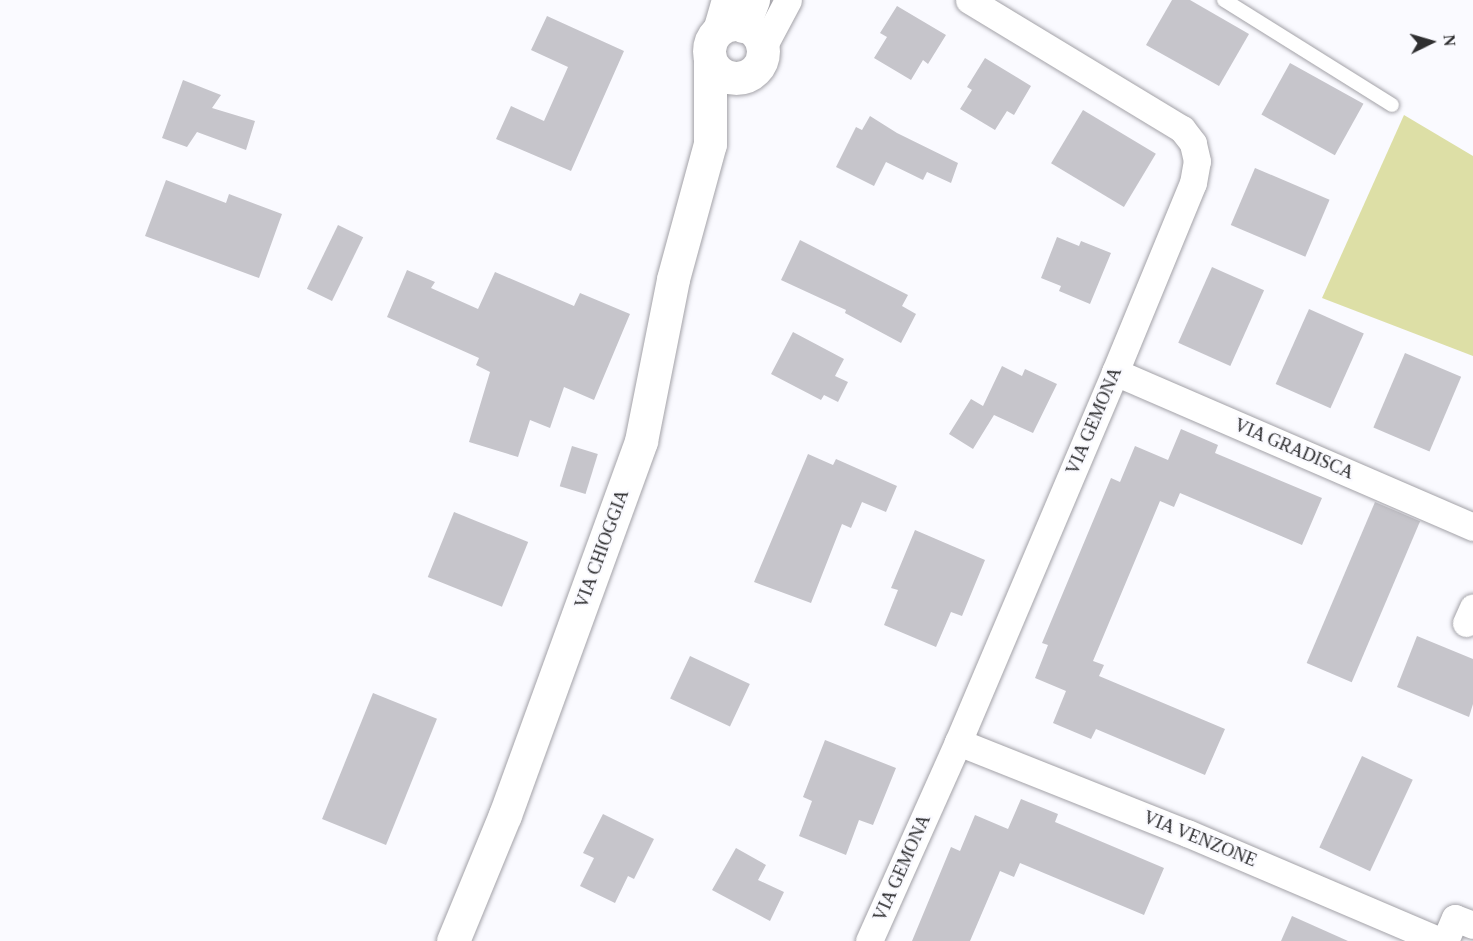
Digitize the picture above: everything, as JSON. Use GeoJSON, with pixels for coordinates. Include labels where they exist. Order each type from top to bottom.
{"type":"FeatureCollection","features":[{"type":"Feature","properties":{"kind":"street","name":"VIA CHIOGGIA"},"geometry":{"type":"LineString","coordinates":[[453,941],[506,816],[641,441],[673,279],[737,35],[788,0]]}},
{"type":"Feature","properties":{"kind":"street","name":"VIA GEMONA"},"geometry":{"type":"LineString","coordinates":[[869,941],[958,742],[1115,372],[1193,183],[1197,161],[1194,143],[1182,129],[969,0]]}},
{"type":"Feature","properties":{"kind":"street","name":"VIA GRADISCA"},"geometry":{"type":"LineString","coordinates":[[1115,372],[1473,527]]}},
{"type":"Feature","properties":{"kind":"street","name":"VIA VENZONE"},"geometry":{"type":"LineString","coordinates":[[958,742],[1177,829],[1440,941]]}},
{"type":"Feature","properties":{"kind":"street"},"geometry":{"type":"LineString","coordinates":[[1445,941],[1455,918],[1473,926]]}},
{"type":"Feature","properties":{"kind":"lane"},"geometry":{"type":"LineString","coordinates":[[1224,0],[1392,105]]}},
{"type":"Feature","properties":{"kind":"green space"},"geometry":{"type":"Polygon","coordinates":[[[1404,115],[1473,156],[1473,356],[1322,298],[1404,115]]]}},
{"type":"Feature","properties":{"kind":"building"},"geometry":{"type":"Polygon","coordinates":[[[1172,0],[1190,0],[1249,34],[1219,86],[1146,45],[1172,0]]]}},
{"type":"Feature","properties":{"kind":"building"},"geometry":{"type":"Polygon","coordinates":[[[897,6],[946,35],[928,64],[923,60],[911,80],[874,58],[887,37],[880,33],[897,6]]]}},
{"type":"Feature","properties":{"kind":"building"},"geometry":{"type":"Polygon","coordinates":[[[547,16],[624,51],[571,171],[496,139],[511,106],[544,121],[568,67],[531,50],[547,16]]]}},
{"type":"Feature","properties":{"kind":"building"},"geometry":{"type":"Polygon","coordinates":[[[985,58],[1031,86],[1014,115],[1007,111],[995,130],[960,109],[972,90],[967,87],[985,58]]]}},
{"type":"Feature","properties":{"kind":"building"},"geometry":{"type":"Polygon","coordinates":[[[1290,63],[1363,104],[1335,155],[1261,115],[1290,63]]]}},
{"type":"Feature","properties":{"kind":"building"},"geometry":{"type":"Polygon","coordinates":[[[183,80],[221,95],[212,108],[255,121],[246,150],[197,132],[187,147],[162,138],[183,80]]]}},
{"type":"Feature","properties":{"kind":"building"},"geometry":{"type":"Polygon","coordinates":[[[1083,110],[1156,154],[1124,207],[1051,163],[1083,110]]]}},
{"type":"Feature","properties":{"kind":"building"},"geometry":{"type":"Polygon","coordinates":[[[870,116],[897,133],[958,163],[951,183],[927,172],[923,180],[886,162],[874,186],[836,167],[856,127],[862,130],[870,116]]]}},
{"type":"Feature","properties":{"kind":"building"},"geometry":{"type":"Polygon","coordinates":[[[1255,168],[1330,200],[1305,257],[1231,225],[1255,168]]]}},
{"type":"Feature","properties":{"kind":"building"},"geometry":{"type":"Polygon","coordinates":[[[166,180],[226,203],[229,194],[282,214],[259,278],[145,236],[166,180]]]}},
{"type":"Feature","properties":{"kind":"building"},"geometry":{"type":"Polygon","coordinates":[[[338,225],[363,237],[332,301],[307,289],[338,225]]]}},
{"type":"Feature","properties":{"kind":"building"},"geometry":{"type":"Polygon","coordinates":[[[1057,237],[1079,246],[1081,241],[1111,253],[1090,304],[1059,291],[1061,286],[1041,278],[1057,237]]]}},
{"type":"Feature","properties":{"kind":"building"},"geometry":{"type":"Polygon","coordinates":[[[800,240],[908,295],[902,306],[916,314],[901,343],[845,313],[846,310],[781,280],[800,240]]]}},
{"type":"Feature","properties":{"kind":"building"},"geometry":{"type":"Polygon","coordinates":[[[1212,267],[1264,290],[1230,366],[1178,343],[1212,267]]]}},
{"type":"Feature","properties":{"kind":"building"},"geometry":{"type":"Polygon","coordinates":[[[407,270],[435,282],[431,288],[478,309],[495,272],[574,306],[580,293],[630,314],[594,400],[564,387],[550,428],[530,420],[518,457],[469,442],[490,372],[476,365],[479,358],[387,317],[407,270]]]}},
{"type":"Feature","properties":{"kind":"building"},"geometry":{"type":"Polygon","coordinates":[[[1309,309],[1364,333],[1330,408],[1276,384],[1309,309]]]}},
{"type":"Feature","properties":{"kind":"building"},"geometry":{"type":"Polygon","coordinates":[[[793,332],[844,359],[835,376],[848,382],[838,402],[824,395],[821,400],[771,374],[793,332]]]}},
{"type":"Feature","properties":{"kind":"building"},"geometry":{"type":"Polygon","coordinates":[[[1405,353],[1461,377],[1430,451],[1373,428],[1405,353]]]}},
{"type":"Feature","properties":{"kind":"building"},"geometry":{"type":"Polygon","coordinates":[[[1002,366],[1022,376],[1025,369],[1057,384],[1033,433],[994,415],[973,449],[949,434],[971,399],[983,406],[1002,366]]]}},
{"type":"Feature","properties":{"kind":"building"},"geometry":{"type":"Polygon","coordinates":[[[1181,429],[1218,445],[1215,453],[1322,498],[1302,545],[1180,493],[1174,507],[1160,501],[1093,661],[1104,665],[1099,676],[1225,729],[1205,775],[1096,729],[1091,739],[1053,723],[1066,691],[1035,678],[1048,645],[1042,643],[1111,478],[1120,482],[1135,446],[1168,460],[1181,429]]]}},
{"type":"Feature","properties":{"kind":"building"},"geometry":{"type":"Polygon","coordinates":[[[572,446],[598,454],[586,494],[560,486],[572,446]]]}},
{"type":"Feature","properties":{"kind":"building"},"geometry":{"type":"Polygon","coordinates":[[[808,454],[833,465],[836,459],[897,486],[886,512],[862,502],[851,528],[842,524],[811,603],[754,582],[808,454]]]}},
{"type":"Feature","properties":{"kind":"building"},"geometry":{"type":"Polygon","coordinates":[[[1375,502],[1420,521],[1352,682],[1307,663],[1375,502]]]}},
{"type":"Feature","properties":{"kind":"building"},"geometry":{"type":"Polygon","coordinates":[[[454,512],[528,542],[502,607],[428,577],[454,512]]]}},
{"type":"Feature","properties":{"kind":"building"},"geometry":{"type":"Polygon","coordinates":[[[915,530],[985,560],[962,616],[951,612],[936,647],[884,625],[898,590],[891,588],[915,530]]]}},
{"type":"Feature","properties":{"kind":"building"},"geometry":{"type":"Polygon","coordinates":[[[1417,636],[1473,659],[1473,704],[1469,717],[1397,687],[1417,636]]]}},
{"type":"Feature","properties":{"kind":"building"},"geometry":{"type":"Polygon","coordinates":[[[690,656],[750,684],[730,726],[670,699],[690,656]]]}},
{"type":"Feature","properties":{"kind":"building"},"geometry":{"type":"Polygon","coordinates":[[[373,693],[437,719],[386,845],[322,819],[373,693]]]}},
{"type":"Feature","properties":{"kind":"building"},"geometry":{"type":"Polygon","coordinates":[[[825,740],[896,768],[873,825],[859,820],[846,855],[799,836],[812,801],[803,797],[825,740]]]}},
{"type":"Feature","properties":{"kind":"building"},"geometry":{"type":"Polygon","coordinates":[[[1362,756],[1413,780],[1370,871],[1319,848],[1362,756]]]}},
{"type":"Feature","properties":{"kind":"building"},"geometry":{"type":"Polygon","coordinates":[[[1021,799],[1058,814],[1055,822],[1164,868],[1144,915],[1020,863],[1014,877],[1000,871],[970,941],[912,941],[951,847],[960,851],[975,815],[1008,829],[1021,799]]]}},
{"type":"Feature","properties":{"kind":"building"},"geometry":{"type":"Polygon","coordinates":[[[603,814],[654,839],[634,879],[628,876],[615,903],[580,886],[594,858],[583,853],[603,814]]]}},
{"type":"Feature","properties":{"kind":"building"},"geometry":{"type":"Polygon","coordinates":[[[736,848],[766,865],[758,880],[784,892],[770,921],[712,890],[736,848]]]}},
{"type":"Feature","properties":{"kind":"building"},"geometry":{"type":"Polygon","coordinates":[[[1292,916],[1348,941],[1281,941],[1292,916]]]}}]}
